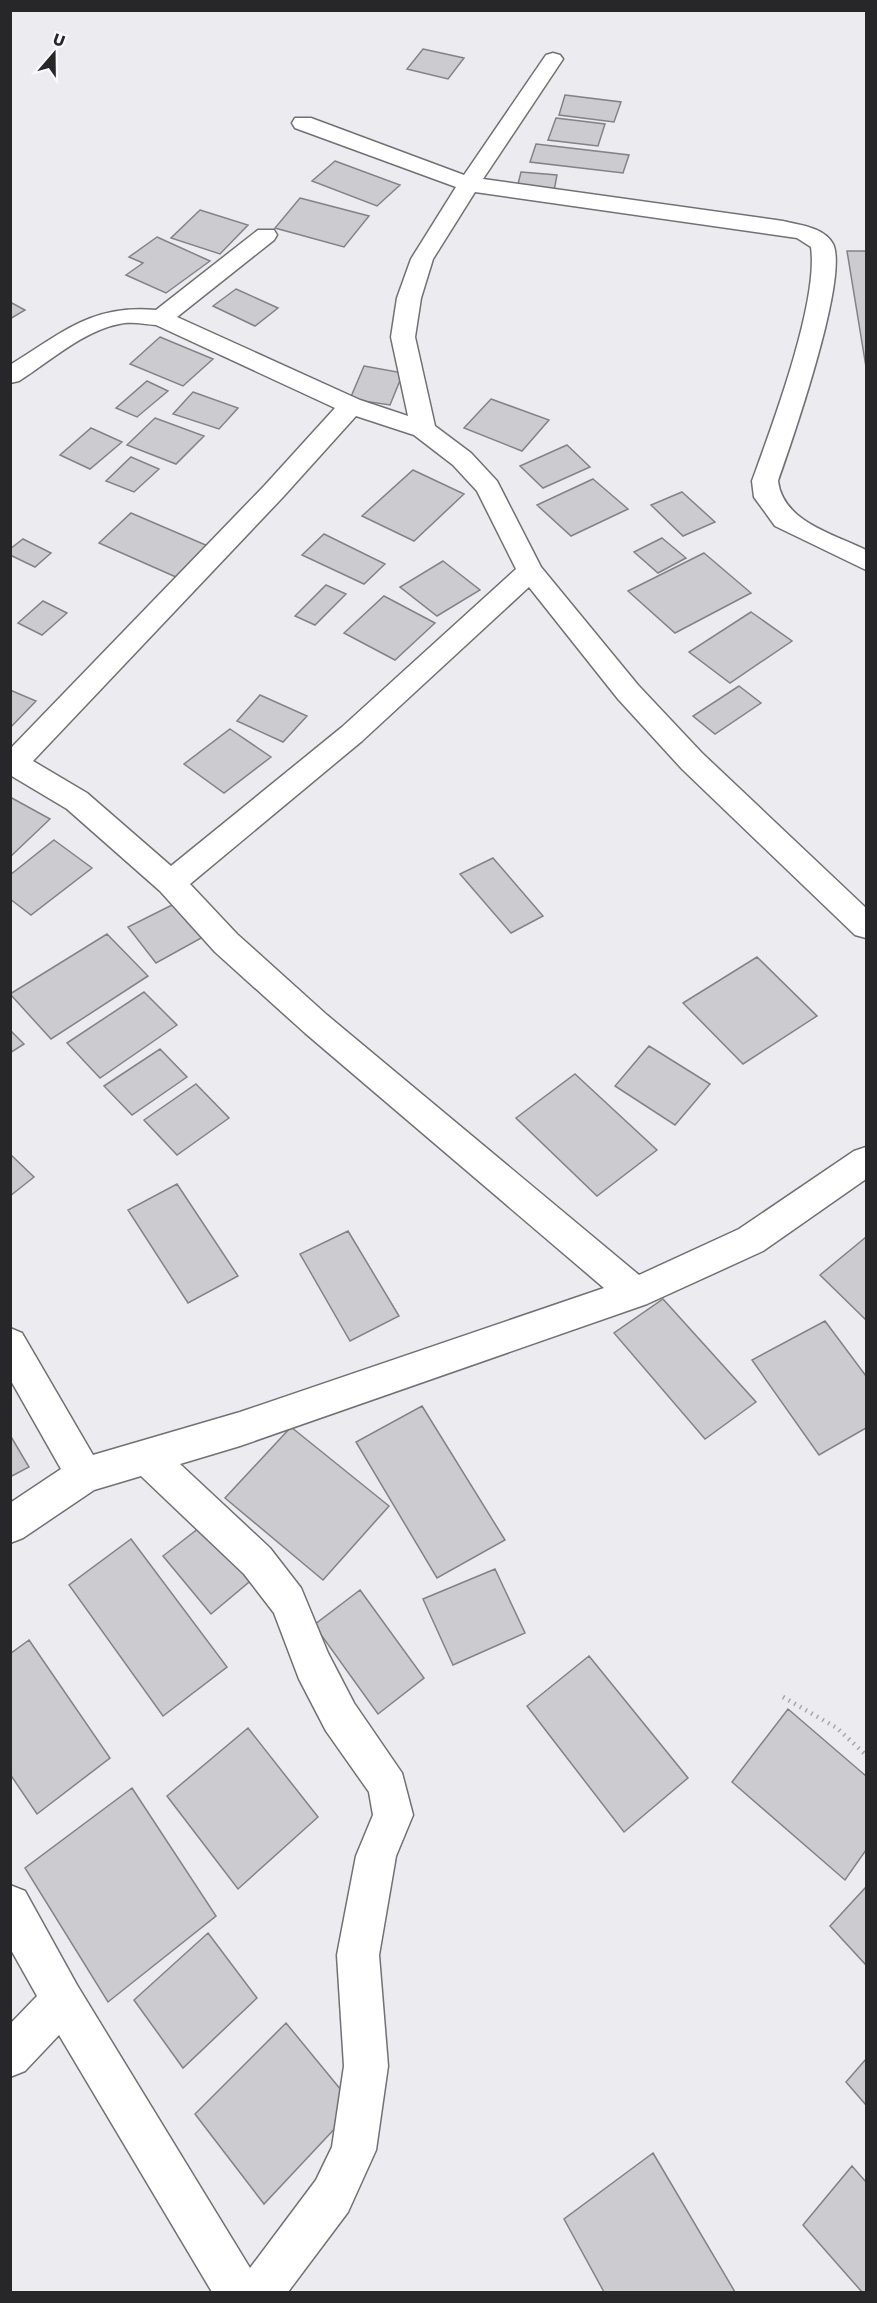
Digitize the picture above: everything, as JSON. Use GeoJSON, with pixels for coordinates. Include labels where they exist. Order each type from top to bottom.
{"type":"FeatureCollection","features":[{"type":"Feature","properties":{"kind":"street"},"geometry":{"type":"LineString","coordinates":[[423,429],[403,337],[409,298],[422,259],[553,58]]}},
{"type":"Feature","properties":{"kind":"street"},"geometry":{"type":"LineString","coordinates":[[303,123],[469,184],[771,226],[801,233],[821,243],[825,253],[824,269],[810,336],[765,481],[767,497],[784,520],[867,561]]}},
{"type":"Feature","properties":{"kind":"street"},"geometry":{"type":"LineString","coordinates":[[161,318],[267,235]]}},
{"type":"Feature","properties":{"kind":"street"},"geometry":{"type":"LineString","coordinates":[[10,376],[89,327],[116,317],[135,315],[161,318],[351,406],[423,429],[462,459],[488,487],[530,571],[628,692],[692,761],[867,926]]}},
{"type":"Feature","properties":{"kind":"street"},"geometry":{"type":"LineString","coordinates":[[351,406],[274,491],[12,764],[77,801],[171,883],[226,943],[316,1024],[634,1293]]}},
{"type":"Feature","properties":{"kind":"street"},"geometry":{"type":"LineString","coordinates":[[171,883],[352,734],[530,571]]}},
{"type":"Feature","properties":{"kind":"street"},"geometry":{"type":"LineString","coordinates":[[10,1526],[84,1475],[250,1425],[634,1293],[751,1240],[867,1161]]}},
{"type":"Feature","properties":{"kind":"street"},"geometry":{"type":"LineString","coordinates":[[10,1344],[84,1475]]}},
{"type":"Feature","properties":{"kind":"street"},"geometry":{"type":"LineString","coordinates":[[146,1456],[257,1561],[288,1601],[313,1665],[340,1717],[376,1766],[388,1787],[393,1815],[376,1856],[358,1955],[366,2067],[354,2150],[332,2196],[260,2292]]}},
{"type":"Feature","properties":{"kind":"street"},"geometry":{"type":"LineString","coordinates":[[10,1906],[62,2000],[238,2292]]}},
{"type":"Feature","properties":{"kind":"street"},"geometry":{"type":"LineString","coordinates":[[10,2056],[62,2000]]}},
{"type":"Feature","properties":{"kind":"path"},"geometry":{"type":"LineString","coordinates":[[783,1697],[837,1728],[867,1755]]}},
{"type":"Feature","properties":{"kind":"building"},"geometry":{"type":"Polygon","coordinates":[[[423,49],[464,58],[448,79],[407,69],[423,49]]]}},
{"type":"Feature","properties":{"kind":"building"},"geometry":{"type":"Polygon","coordinates":[[[565,95],[621,102],[614,122],[559,115],[565,95]]]}},
{"type":"Feature","properties":{"kind":"building"},"geometry":{"type":"Polygon","coordinates":[[[556,118],[605,124],[598,146],[548,140],[556,118]]]}},
{"type":"Feature","properties":{"kind":"building"},"geometry":{"type":"Polygon","coordinates":[[[536,144],[629,155],[623,173],[530,162],[536,144]]]}},
{"type":"Feature","properties":{"kind":"building"},"geometry":{"type":"Polygon","coordinates":[[[335,161],[400,185],[377,206],[312,181],[335,161]]]}},
{"type":"Feature","properties":{"kind":"building"},"geometry":{"type":"Polygon","coordinates":[[[521,172],[557,175],[554,191],[517,188],[521,172]]]}},
{"type":"Feature","properties":{"kind":"building"},"geometry":{"type":"Polygon","coordinates":[[[300,198],[369,216],[344,247],[275,228],[300,198]]]}},
{"type":"Feature","properties":{"kind":"building"},"geometry":{"type":"Polygon","coordinates":[[[200,210],[248,225],[220,254],[171,238],[200,210]]]}},
{"type":"Feature","properties":{"kind":"building"},"geometry":{"type":"Polygon","coordinates":[[[157,237],[210,261],[166,293],[126,275],[143,263],[129,257],[157,237]]]}},
{"type":"Feature","properties":{"kind":"building"},"geometry":{"type":"Polygon","coordinates":[[[847,251],[866,251],[866,367],[847,251]]]}},
{"type":"Feature","properties":{"kind":"building"},"geometry":{"type":"Polygon","coordinates":[[[236,289],[278,308],[255,326],[213,306],[236,289]]]}},
{"type":"Feature","properties":{"kind":"building"},"geometry":{"type":"Polygon","coordinates":[[[10,302],[25,310],[10,319],[10,302]]]}},
{"type":"Feature","properties":{"kind":"building"},"geometry":{"type":"Polygon","coordinates":[[[160,337],[213,359],[183,386],[130,364],[160,337]]]}},
{"type":"Feature","properties":{"kind":"building"},"geometry":{"type":"Polygon","coordinates":[[[364,366],[403,373],[390,405],[350,399],[364,366]]]}},
{"type":"Feature","properties":{"kind":"building"},"geometry":{"type":"Polygon","coordinates":[[[147,381],[168,391],[137,417],[116,408],[147,381]]]}},
{"type":"Feature","properties":{"kind":"building"},"geometry":{"type":"Polygon","coordinates":[[[193,392],[238,408],[219,429],[173,414],[193,392]]]}},
{"type":"Feature","properties":{"kind":"building"},"geometry":{"type":"Polygon","coordinates":[[[491,399],[549,420],[522,451],[464,428],[491,399]]]}},
{"type":"Feature","properties":{"kind":"building"},"geometry":{"type":"Polygon","coordinates":[[[155,418],[204,436],[176,464],[127,445],[155,418]]]}},
{"type":"Feature","properties":{"kind":"building"},"geometry":{"type":"Polygon","coordinates":[[[91,428],[122,442],[90,469],[60,455],[91,428]]]}},
{"type":"Feature","properties":{"kind":"building"},"geometry":{"type":"Polygon","coordinates":[[[567,445],[590,467],[543,488],[520,466],[567,445]]]}},
{"type":"Feature","properties":{"kind":"building"},"geometry":{"type":"Polygon","coordinates":[[[131,457],[159,469],[134,492],[106,481],[131,457]]]}},
{"type":"Feature","properties":{"kind":"building"},"geometry":{"type":"Polygon","coordinates":[[[413,470],[464,494],[414,541],[362,516],[413,470]]]}},
{"type":"Feature","properties":{"kind":"building"},"geometry":{"type":"Polygon","coordinates":[[[593,479],[628,509],[571,536],[537,505],[593,479]]]}},
{"type":"Feature","properties":{"kind":"building"},"geometry":{"type":"Polygon","coordinates":[[[682,492],[715,522],[683,536],[651,505],[682,492]]]}},
{"type":"Feature","properties":{"kind":"building"},"geometry":{"type":"Polygon","coordinates":[[[131,513],[208,546],[176,577],[99,543],[131,513]]]}},
{"type":"Feature","properties":{"kind":"building"},"geometry":{"type":"Polygon","coordinates":[[[324,534],[385,564],[364,584],[302,555],[324,534]]]}},
{"type":"Feature","properties":{"kind":"building"},"geometry":{"type":"Polygon","coordinates":[[[662,538],[686,558],[658,573],[634,552],[662,538]]]}},
{"type":"Feature","properties":{"kind":"building"},"geometry":{"type":"Polygon","coordinates":[[[23,539],[51,553],[35,567],[10,555],[10,549],[23,539]]]}},
{"type":"Feature","properties":{"kind":"building"},"geometry":{"type":"Polygon","coordinates":[[[704,553],[751,593],[675,633],[628,591],[704,553]]]}},
{"type":"Feature","properties":{"kind":"building"},"geometry":{"type":"Polygon","coordinates":[[[443,561],[480,590],[437,616],[400,587],[443,561]]]}},
{"type":"Feature","properties":{"kind":"building"},"geometry":{"type":"Polygon","coordinates":[[[326,585],[346,594],[315,625],[295,616],[326,585]]]}},
{"type":"Feature","properties":{"kind":"building"},"geometry":{"type":"Polygon","coordinates":[[[384,596],[435,623],[395,660],[344,633],[384,596]]]}},
{"type":"Feature","properties":{"kind":"building"},"geometry":{"type":"Polygon","coordinates":[[[43,601],[67,613],[42,635],[18,623],[43,601]]]}},
{"type":"Feature","properties":{"kind":"building"},"geometry":{"type":"Polygon","coordinates":[[[751,612],[792,641],[730,683],[689,652],[751,612]]]}},
{"type":"Feature","properties":{"kind":"building"},"geometry":{"type":"Polygon","coordinates":[[[739,686],[761,703],[715,734],[693,716],[739,686]]]}},
{"type":"Feature","properties":{"kind":"building"},"geometry":{"type":"Polygon","coordinates":[[[10,690],[36,701],[10,728],[10,690]]]}},
{"type":"Feature","properties":{"kind":"building"},"geometry":{"type":"Polygon","coordinates":[[[260,695],[307,716],[283,742],[237,721],[260,695]]]}},
{"type":"Feature","properties":{"kind":"building"},"geometry":{"type":"Polygon","coordinates":[[[230,729],[271,757],[224,793],[184,764],[230,729]]]}},
{"type":"Feature","properties":{"kind":"building"},"geometry":{"type":"Polygon","coordinates":[[[10,797],[50,819],[10,857],[10,797]]]}},
{"type":"Feature","properties":{"kind":"building"},"geometry":{"type":"Polygon","coordinates":[[[54,840],[92,868],[31,915],[10,899],[10,875],[54,840]]]}},
{"type":"Feature","properties":{"kind":"building"},"geometry":{"type":"Polygon","coordinates":[[[493,858],[543,916],[511,933],[460,874],[493,858]]]}},
{"type":"Feature","properties":{"kind":"building"},"geometry":{"type":"Polygon","coordinates":[[[176,903],[203,937],[156,963],[128,927],[176,903]]]}},
{"type":"Feature","properties":{"kind":"building"},"geometry":{"type":"Polygon","coordinates":[[[107,934],[148,976],[51,1039],[10,994],[107,934]]]}},
{"type":"Feature","properties":{"kind":"building"},"geometry":{"type":"Polygon","coordinates":[[[757,957],[817,1016],[743,1064],[683,1003],[757,957]]]}},
{"type":"Feature","properties":{"kind":"building"},"geometry":{"type":"Polygon","coordinates":[[[144,992],[177,1025],[100,1078],[67,1043],[144,992]]]}},
{"type":"Feature","properties":{"kind":"building"},"geometry":{"type":"Polygon","coordinates":[[[10,1030],[24,1044],[10,1053],[10,1030]]]}},
{"type":"Feature","properties":{"kind":"building"},"geometry":{"type":"Polygon","coordinates":[[[649,1046],[710,1084],[675,1125],[615,1086],[649,1046]]]}},
{"type":"Feature","properties":{"kind":"building"},"geometry":{"type":"Polygon","coordinates":[[[160,1049],[187,1077],[132,1115],[104,1086],[160,1049]]]}},
{"type":"Feature","properties":{"kind":"building"},"geometry":{"type":"Polygon","coordinates":[[[575,1074],[657,1150],[597,1196],[516,1118],[575,1074]]]}},
{"type":"Feature","properties":{"kind":"building"},"geometry":{"type":"Polygon","coordinates":[[[196,1084],[229,1118],[177,1155],[144,1120],[196,1084]]]}},
{"type":"Feature","properties":{"kind":"building"},"geometry":{"type":"Polygon","coordinates":[[[10,1154],[34,1177],[10,1196],[10,1154]]]}},
{"type":"Feature","properties":{"kind":"building"},"geometry":{"type":"Polygon","coordinates":[[[177,1184],[238,1276],[188,1303],[128,1210],[177,1184]]]}},
{"type":"Feature","properties":{"kind":"building"},"geometry":{"type":"Polygon","coordinates":[[[348,1231],[399,1316],[350,1341],[300,1254],[348,1231]]]}},
{"type":"Feature","properties":{"kind":"building"},"geometry":{"type":"Polygon","coordinates":[[[866,1237],[866,1320],[820,1275],[866,1237]]]}},
{"type":"Feature","properties":{"kind":"building"},"geometry":{"type":"Polygon","coordinates":[[[663,1299],[756,1402],[705,1439],[614,1333],[663,1299]]]}},
{"type":"Feature","properties":{"kind":"building"},"geometry":{"type":"Polygon","coordinates":[[[825,1321],[866,1376],[866,1428],[819,1455],[752,1360],[825,1321]]]}},
{"type":"Feature","properties":{"kind":"building"},"geometry":{"type":"Polygon","coordinates":[[[422,1406],[505,1540],[437,1578],[356,1442],[422,1406]]]}},
{"type":"Feature","properties":{"kind":"building"},"geometry":{"type":"Polygon","coordinates":[[[291,1427],[389,1506],[323,1580],[225,1498],[291,1427]]]}},
{"type":"Feature","properties":{"kind":"building"},"geometry":{"type":"Polygon","coordinates":[[[10,1435],[29,1467],[10,1477],[10,1435]]]}},
{"type":"Feature","properties":{"kind":"building"},"geometry":{"type":"Polygon","coordinates":[[[208,1521],[255,1577],[211,1614],[163,1556],[208,1521]]]}},
{"type":"Feature","properties":{"kind":"building"},"geometry":{"type":"Polygon","coordinates":[[[131,1539],[227,1667],[163,1716],[69,1585],[131,1539]]]}},
{"type":"Feature","properties":{"kind":"building"},"geometry":{"type":"Polygon","coordinates":[[[495,1569],[525,1633],[453,1665],[423,1599],[495,1569]]]}},
{"type":"Feature","properties":{"kind":"building"},"geometry":{"type":"Polygon","coordinates":[[[360,1590],[424,1678],[378,1714],[314,1625],[360,1590]]]}},
{"type":"Feature","properties":{"kind":"building"},"geometry":{"type":"Polygon","coordinates":[[[29,1640],[110,1758],[37,1814],[10,1774],[10,1654],[29,1640]]]}},
{"type":"Feature","properties":{"kind":"building"},"geometry":{"type":"Polygon","coordinates":[[[589,1656],[688,1778],[624,1832],[527,1706],[589,1656]]]}},
{"type":"Feature","properties":{"kind":"building"},"geometry":{"type":"Polygon","coordinates":[[[788,1709],[866,1776],[866,1850],[845,1880],[732,1782],[788,1709]]]}},
{"type":"Feature","properties":{"kind":"building"},"geometry":{"type":"Polygon","coordinates":[[[248,1728],[318,1817],[238,1889],[167,1796],[248,1728]]]}},
{"type":"Feature","properties":{"kind":"building"},"geometry":{"type":"Polygon","coordinates":[[[132,1788],[216,1916],[108,2002],[25,1868],[132,1788]]]}},
{"type":"Feature","properties":{"kind":"building"},"geometry":{"type":"Polygon","coordinates":[[[866,1887],[866,1965],[830,1926],[866,1887]]]}},
{"type":"Feature","properties":{"kind":"building"},"geometry":{"type":"Polygon","coordinates":[[[208,1933],[257,1998],[183,2068],[134,2000],[208,1933]]]}},
{"type":"Feature","properties":{"kind":"building"},"geometry":{"type":"Polygon","coordinates":[[[286,2023],[355,2107],[264,2204],[195,2114],[286,2023]]]}},
{"type":"Feature","properties":{"kind":"building"},"geometry":{"type":"Polygon","coordinates":[[[866,2059],[866,2105],[846,2082],[866,2059]]]}},
{"type":"Feature","properties":{"kind":"building"},"geometry":{"type":"Polygon","coordinates":[[[653,2153],[735,2292],[604,2292],[564,2219],[653,2153]]]}},
{"type":"Feature","properties":{"kind":"building"},"geometry":{"type":"Polygon","coordinates":[[[852,2166],[866,2182],[866,2292],[862,2292],[803,2225],[852,2166]]]}}]}
